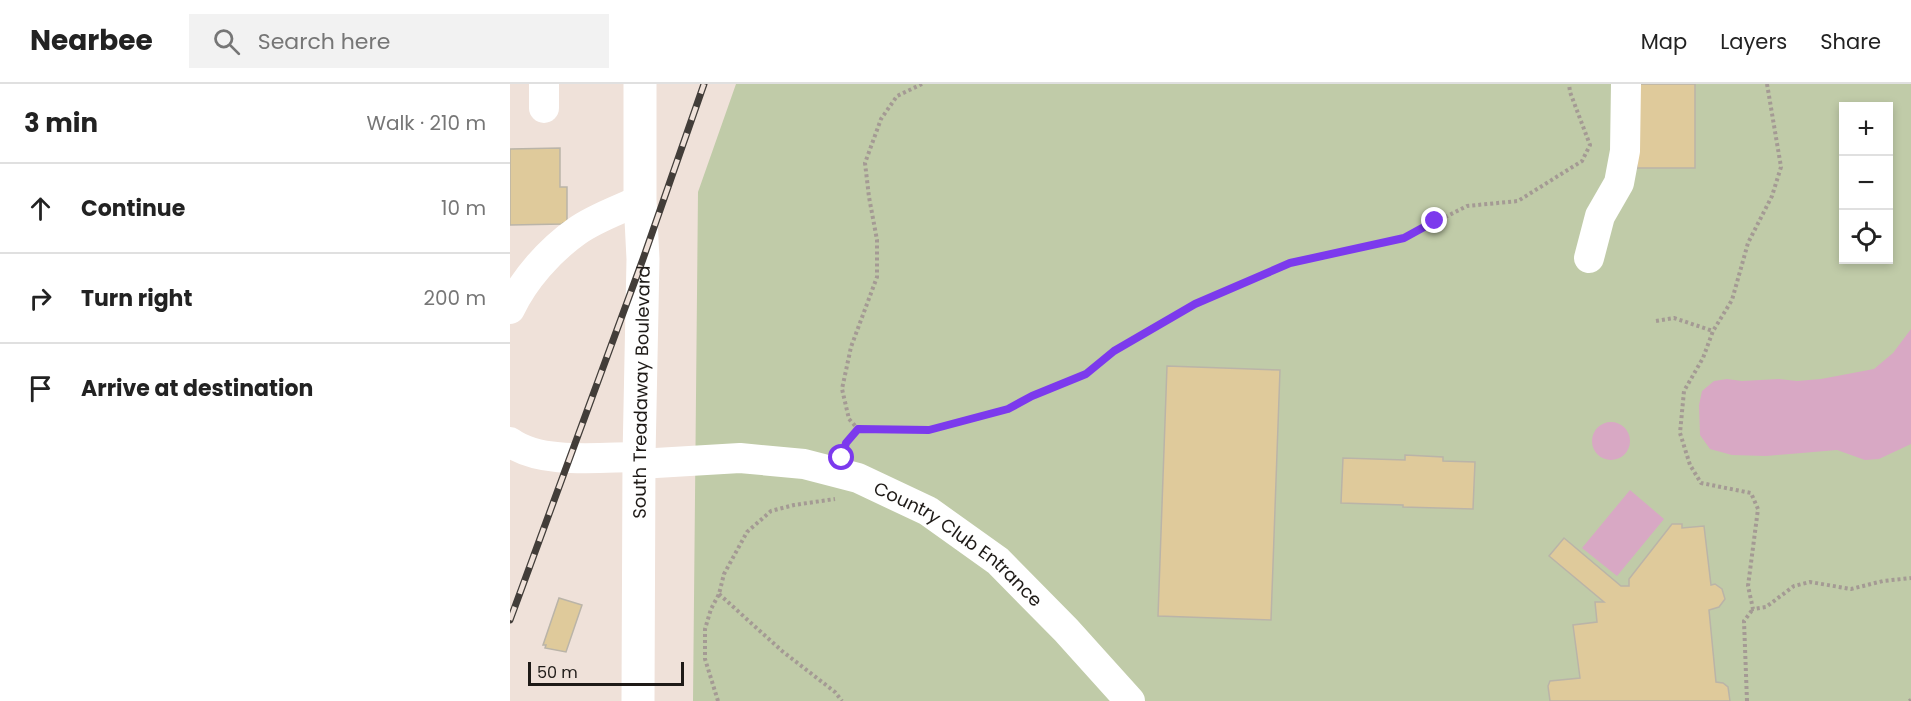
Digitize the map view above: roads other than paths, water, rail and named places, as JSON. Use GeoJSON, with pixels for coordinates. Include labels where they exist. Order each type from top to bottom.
{"type":"FeatureCollection","features":[{"type":"Feature","properties":{"kind":"main road","name":"South Treadaway Boulevard"},"geometry":{"type":"LineString","coordinates":[[638,701],[643,259],[640,200],[640,84]]}},
{"type":"Feature","properties":{"kind":"street"},"geometry":{"type":"LineString","coordinates":[[1589,258],[1600,216],[1618,183],[1623,162],[1626,84]]}},
{"type":"Feature","properties":{"kind":"street"},"geometry":{"type":"LineString","coordinates":[[510,309],[528,279],[567,238],[640,200]]}},
{"type":"Feature","properties":{"kind":"street","name":"Country Club Entrance"},"geometry":{"type":"LineString","coordinates":[[510,442],[530,452],[570,458],[639,460],[740,458],[804,464],[858,478],[928,511],[998,561],[1066,630],[1130,701]]}},
{"type":"Feature","properties":{"kind":"railway"},"geometry":{"type":"LineString","coordinates":[[510,620],[643,259],[704,84]]}}]}
